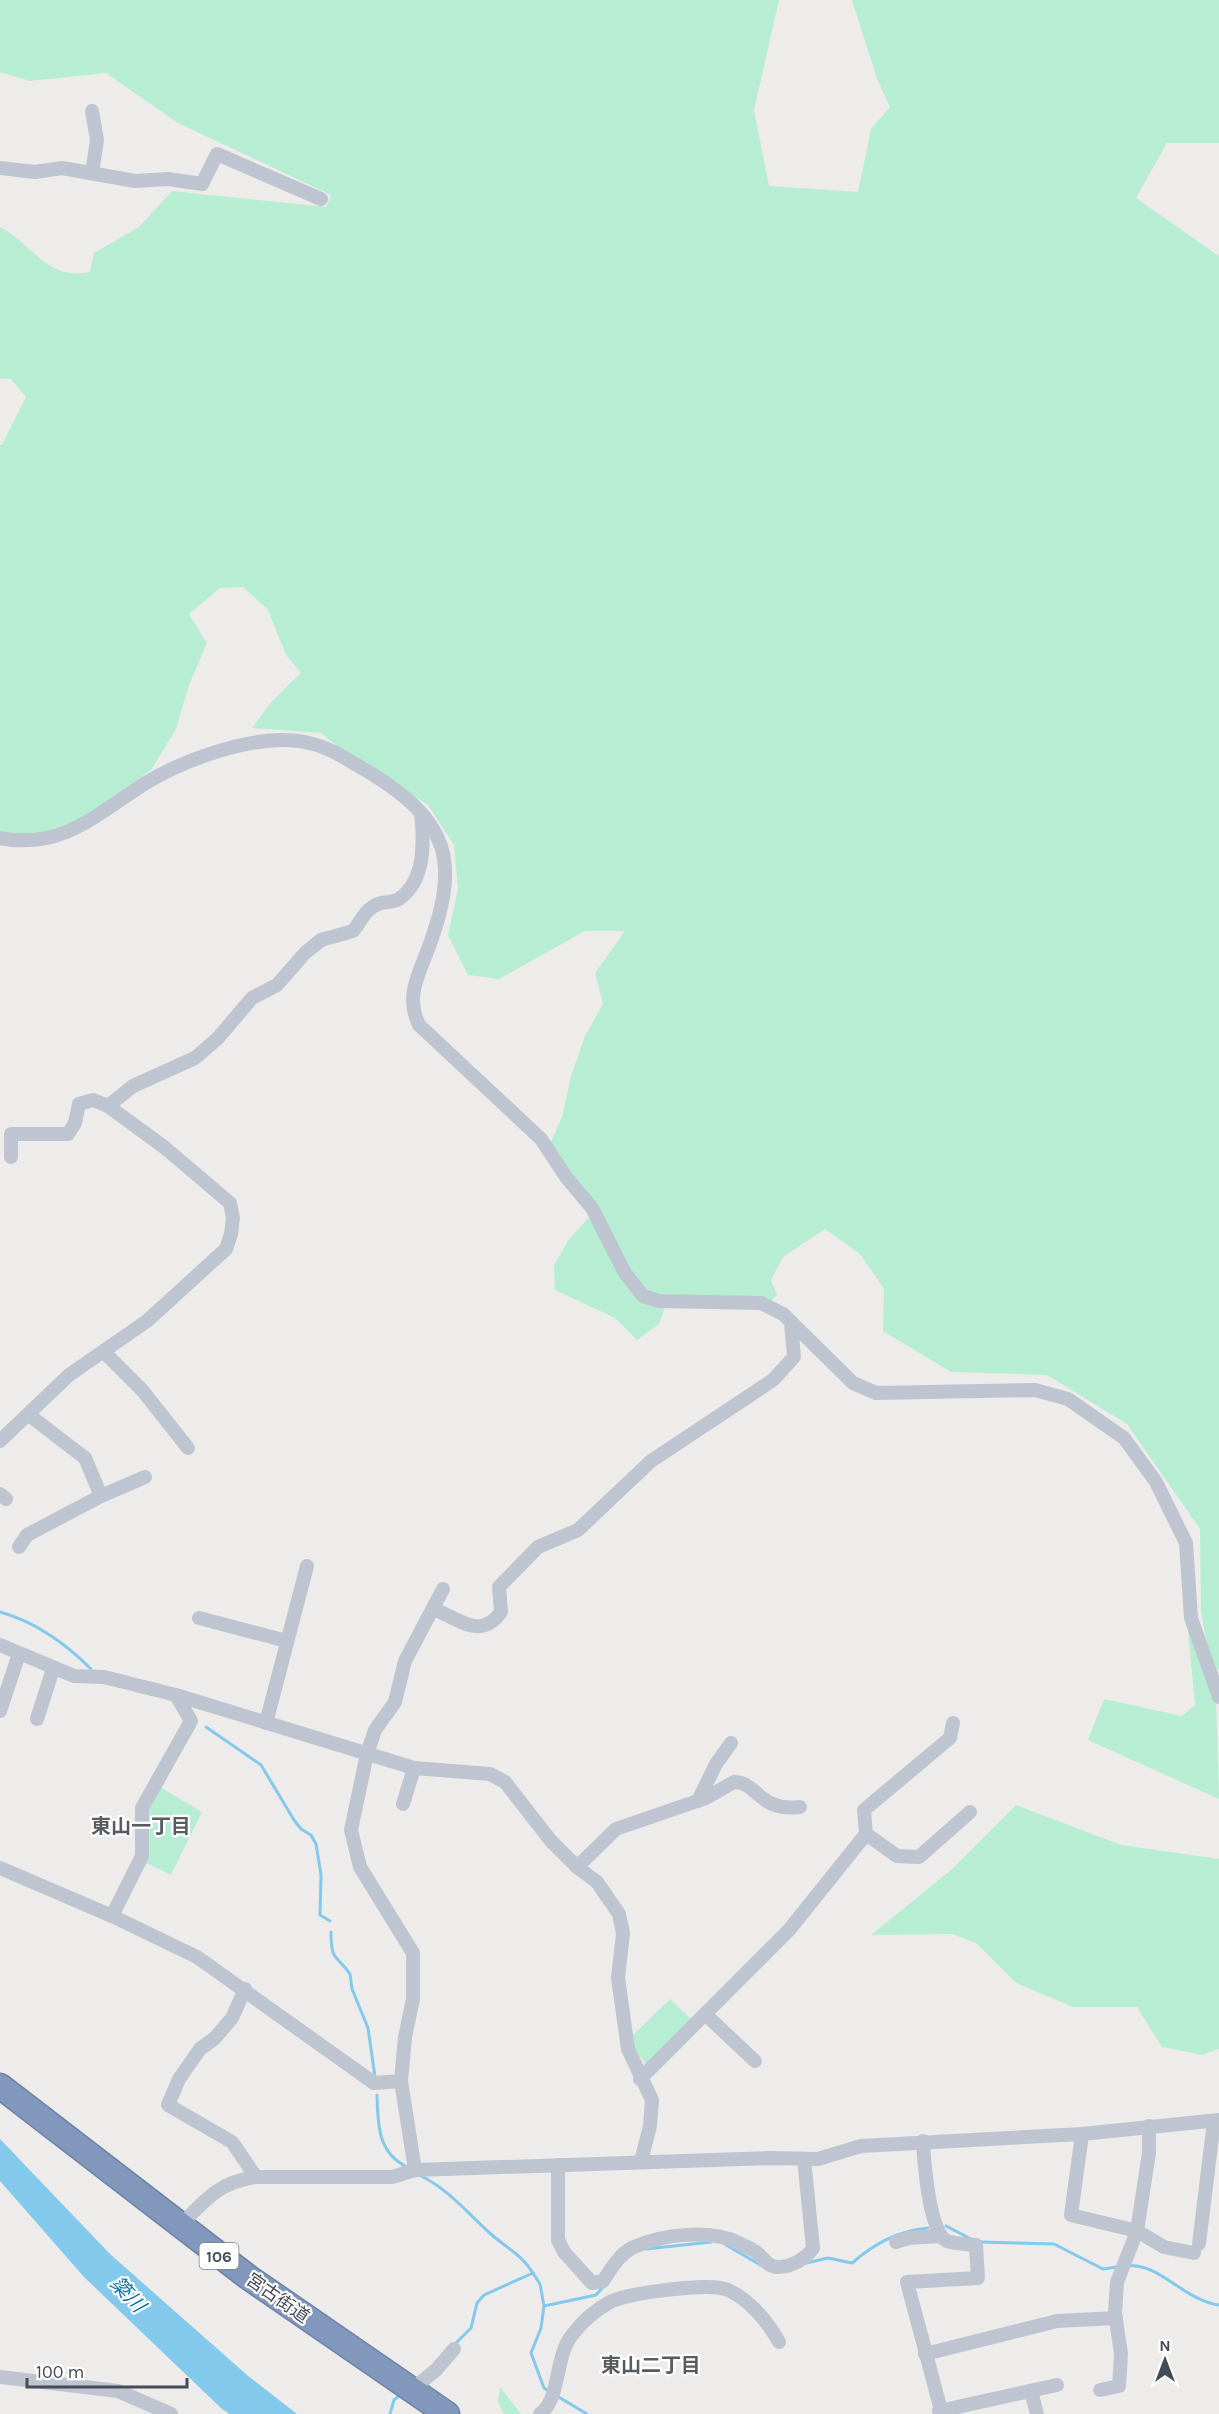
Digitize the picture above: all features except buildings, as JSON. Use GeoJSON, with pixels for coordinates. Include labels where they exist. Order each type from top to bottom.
{"type":"FeatureCollection","features":[{"type":"Feature","properties":{"kind":"highway","name":"宮古街道"},"geometry":{"type":"LineString","coordinates":[[0,2086],[180,2226],[410,2391],[447,2414]]}},
{"type":"Feature","properties":{"kind":"street"},"geometry":{"type":"LineString","coordinates":[[92,111],[97,140],[92,173]]}},
{"type":"Feature","properties":{"kind":"street"},"geometry":{"type":"LineString","coordinates":[[0,168],[35,172],[62,168],[135,181],[168,179],[202,184],[217,154],[321,199]]}},
{"type":"Feature","properties":{"kind":"street"},"geometry":{"type":"LineString","coordinates":[[0,838],[34,841],[54,838],[70,832],[180,764],[256,742],[308,742],[337,753],[405,798],[421,813],[437,834],[444,855],[446,888],[424,957],[412,983],[412,1011],[419,1025],[541,1139],[566,1177],[592,1208],[625,1273],[643,1296],[659,1301],[761,1303],[783,1314],[854,1383],[876,1393],[1035,1390],[1068,1399],[1124,1438],[1156,1482],[1186,1543],[1191,1618],[1219,1697]]}},
{"type":"Feature","properties":{"kind":"street"},"geometry":{"type":"LineString","coordinates":[[108,1106],[133,1086],[195,1058],[218,1038],[252,998],[277,985],[305,953],[321,940],[353,931],[367,910],[379,904],[398,900],[410,888],[418,873],[424,842],[421,813]]}},
{"type":"Feature","properties":{"kind":"street"},"geometry":{"type":"LineString","coordinates":[[0,1441],[69,1375],[147,1322],[226,1250],[234,1218],[230,1203],[164,1147],[108,1106],[93,1100],[79,1104],[75,1123],[68,1134],[11,1134],[11,1157]]}},
{"type":"Feature","properties":{"kind":"street"},"geometry":{"type":"LineString","coordinates":[[434,1609],[476,1628],[493,1623],[501,1612],[499,1587],[538,1546],[578,1530],[651,1461],[773,1380],[794,1357],[791,1322]]}},
{"type":"Feature","properties":{"kind":"street"},"geometry":{"type":"LineString","coordinates":[[104,1352],[142,1390],[188,1448]]}},
{"type":"Feature","properties":{"kind":"street"},"geometry":{"type":"LineString","coordinates":[[29,1415],[85,1458],[101,1496]]}},
{"type":"Feature","properties":{"kind":"street"},"geometry":{"type":"LineString","coordinates":[[19,1547],[27,1535],[101,1496],[145,1477]]}},
{"type":"Feature","properties":{"kind":"street"},"geometry":{"type":"LineString","coordinates":[[266,1723],[307,1566]]}},
{"type":"Feature","properties":{"kind":"street"},"geometry":{"type":"LineString","coordinates":[[416,2170],[401,2080],[405,2037],[413,1999],[413,1953],[360,1867],[351,1830],[352,1815],[375,1730],[395,1702],[405,1661],[443,1589]]}},
{"type":"Feature","properties":{"kind":"street"},"geometry":{"type":"LineString","coordinates":[[200,1618],[287,1641]]}},
{"type":"Feature","properties":{"kind":"street"},"geometry":{"type":"LineString","coordinates":[[0,1645],[74,1676],[104,1677],[176,1695],[414,1768],[489,1773],[505,1782],[550,1841],[577,1867],[597,1882],[620,1914],[623,1933],[618,1978],[628,2049],[640,2079],[652,2100],[650,2126],[641,2162]]}},
{"type":"Feature","properties":{"kind":"street"},"geometry":{"type":"LineString","coordinates":[[0,1711],[19,1654]]}},
{"type":"Feature","properties":{"kind":"street"},"geometry":{"type":"LineString","coordinates":[[37,1719],[53,1669]]}},
{"type":"Feature","properties":{"kind":"street"},"geometry":{"type":"LineString","coordinates":[[112,1916],[142,1856],[142,1808],[190,1721],[176,1695]]}},
{"type":"Feature","properties":{"kind":"street"},"geometry":{"type":"LineString","coordinates":[[640,2079],[789,1930],[866,1834],[864,1810],[950,1738],[953,1723]]}},
{"type":"Feature","properties":{"kind":"street"},"geometry":{"type":"LineString","coordinates":[[698,1801],[716,1764],[731,1743]]}},
{"type":"Feature","properties":{"kind":"street"},"geometry":{"type":"LineString","coordinates":[[403,1804],[414,1768]]}},
{"type":"Feature","properties":{"kind":"street"},"geometry":{"type":"LineString","coordinates":[[577,1867],[616,1829],[698,1801],[725,1786],[741,1782],[771,1805],[800,1807]]}},
{"type":"Feature","properties":{"kind":"street"},"geometry":{"type":"LineString","coordinates":[[866,1834],[897,1856],[919,1857],[970,1812]]}},
{"type":"Feature","properties":{"kind":"street"},"geometry":{"type":"LineString","coordinates":[[0,1868],[112,1916],[197,1957],[374,2083],[401,2080]]}},
{"type":"Feature","properties":{"kind":"street"},"geometry":{"type":"LineString","coordinates":[[245,1989],[232,2018],[215,2038],[200,2049],[179,2079],[168,2105],[232,2142],[256,2177]]}},
{"type":"Feature","properties":{"kind":"street"},"geometry":{"type":"LineString","coordinates":[[705,2014],[754,2061]]}},
{"type":"Feature","properties":{"kind":"street"},"geometry":{"type":"LineString","coordinates":[[180,2226],[218,2188],[236,2180],[256,2177],[392,2177],[416,2170],[773,2157],[818,2159],[861,2146],[1082,2134],[1216,2121],[1196,2249],[1164,2247],[1137,2231],[1071,2215],[1082,2134]]}},
{"type":"Feature","properties":{"kind":"street"},"geometry":{"type":"LineString","coordinates":[[1100,2390],[1119,2386],[1121,2354],[1116,2318],[1117,2282],[1137,2231],[1149,2153],[1149,2126]]}},
{"type":"Feature","properties":{"kind":"street"},"geometry":{"type":"LineString","coordinates":[[923,2141],[926,2182],[941,2236],[946,2241],[976,2245],[978,2278],[907,2282],[940,2413],[1057,2385]]}},
{"type":"Feature","properties":{"kind":"street"},"geometry":{"type":"LineString","coordinates":[[558,2165],[558,2240],[564,2252],[592,2283],[603,2281],[618,2259],[633,2247],[672,2237],[710,2235],[731,2239],[756,2252],[769,2265],[778,2267],[807,2258],[813,2248],[804,2159]]}},
{"type":"Feature","properties":{"kind":"street"},"geometry":{"type":"LineString","coordinates":[[896,2242],[909,2238],[941,2236]]}},
{"type":"Feature","properties":{"kind":"street"},"geometry":{"type":"LineString","coordinates":[[540,2414],[552,2402],[561,2354],[571,2336],[589,2316],[610,2302],[637,2293],[709,2286],[728,2290],[767,2320],[779,2342]]}},
{"type":"Feature","properties":{"kind":"street"},"geometry":{"type":"LineString","coordinates":[[925,2354],[1057,2321],[1116,2318]]}},
{"type":"Feature","properties":{"kind":"street"},"geometry":{"type":"LineString","coordinates":[[410,2391],[436,2370],[454,2349]]}},
{"type":"Feature","properties":{"kind":"street"},"geometry":{"type":"LineString","coordinates":[[0,2377],[118,2391],[171,2414]]}},
{"type":"Feature","properties":{"kind":"street"},"geometry":{"type":"LineString","coordinates":[[1031,2391],[1037,2414]]}},
{"type":"Feature","properties":{"kind":"green space"},"geometry":{"type":"Polygon","coordinates":[[[0,0],[779,0],[754,110],[769,186],[858,192],[871,129],[890,107],[877,79],[852,0],[1219,0],[1219,143],[1167,143],[1136,198],[1219,256],[1219,1670],[1210,1662],[1201,1611],[1200,1529],[1127,1424],[1047,1375],[951,1372],[883,1331],[884,1289],[860,1254],[825,1229],[783,1257],[771,1280],[777,1295],[765,1306],[667,1302],[659,1324],[637,1340],[615,1318],[555,1290],[554,1265],[570,1238],[594,1212],[549,1146],[562,1117],[571,1076],[585,1036],[603,1004],[595,973],[625,931],[585,931],[499,979],[468,975],[448,935],[458,889],[454,845],[428,805],[350,757],[321,733],[252,728],[273,700],[301,673],[286,655],[268,610],[243,587],[220,588],[189,614],[207,643],[189,685],[176,729],[151,770],[81,819],[44,832],[6,837],[0,834],[0,445],[26,397],[11,379],[0,379],[0,227],[51,266],[75,273],[90,272],[94,253],[139,227],[172,191],[326,207],[331,195],[178,123],[106,73],[30,81],[0,72],[0,0]]]}},
{"type":"Feature","properties":{"kind":"green space"},"geometry":{"type":"Polygon","coordinates":[[[1184,1588],[1216,1698],[1219,1799],[1088,1740],[1104,1699],[1182,1716],[1195,1705],[1184,1588]]]}},
{"type":"Feature","properties":{"kind":"green space"},"geometry":{"type":"Polygon","coordinates":[[[160,1787],[202,1812],[171,1875],[144,1862],[148,1809],[160,1787]]]}},
{"type":"Feature","properties":{"kind":"green space"},"geometry":{"type":"Polygon","coordinates":[[[1016,1805],[1121,1845],[1219,1859],[1219,2049],[1202,2055],[1162,2047],[1137,2007],[1073,2007],[1016,1983],[976,1943],[952,1934],[871,1935],[951,1870],[1016,1805]]]}},
{"type":"Feature","properties":{"kind":"green space"},"geometry":{"type":"Polygon","coordinates":[[[670,1999],[692,2020],[648,2066],[634,2050],[632,2036],[670,1999]]]}},
{"type":"Feature","properties":{"kind":"green space"},"geometry":{"type":"Polygon","coordinates":[[[500,2387],[521,2414],[504,2414],[498,2402],[500,2387]]]}},
{"type":"Feature","properties":{"kind":"water","name":"簗川"},"geometry":{"type":"Polygon","coordinates":[[[0,2139],[110,2254],[247,2375],[297,2414],[230,2414],[222,2409],[84,2277],[0,2181],[0,2139]]]}},
{"type":"Feature","properties":{"kind":"waterway"},"geometry":{"type":"LineString","coordinates":[[0,1612],[26,1621],[49,1634],[91,1669]]}},
{"type":"Feature","properties":{"kind":"waterway"},"geometry":{"type":"LineString","coordinates":[[206,1727],[261,1765],[294,1820],[301,1829],[311,1835],[316,1844],[321,1875],[320,1915],[330,1921]]}},
{"type":"Feature","properties":{"kind":"waterway"},"geometry":{"type":"LineString","coordinates":[[331,1932],[333,1953],[350,1974],[352,1989],[368,2028],[375,2077]]}},
{"type":"Feature","properties":{"kind":"waterway"},"geometry":{"type":"LineString","coordinates":[[377,2095],[381,2136],[390,2154],[407,2167]]}},
{"type":"Feature","properties":{"kind":"waterway"},"geometry":{"type":"LineString","coordinates":[[419,2175],[440,2187],[492,2235],[520,2257],[533,2273]]}},
{"type":"Feature","properties":{"kind":"waterway"},"geometry":{"type":"LineString","coordinates":[[946,2226],[971,2239]]}},
{"type":"Feature","properties":{"kind":"waterway"},"geometry":{"type":"LineString","coordinates":[[806,2263],[828,2258],[852,2263],[887,2239],[928,2228]]}},
{"type":"Feature","properties":{"kind":"waterway"},"geometry":{"type":"LineString","coordinates":[[646,2249],[711,2242]]}},
{"type":"Feature","properties":{"kind":"waterway"},"geometry":{"type":"LineString","coordinates":[[980,2242],[1054,2244],[1103,2269],[1117,2267]]}},
{"type":"Feature","properties":{"kind":"waterway"},"geometry":{"type":"LineString","coordinates":[[726,2245],[764,2267]]}},
{"type":"Feature","properties":{"kind":"waterway"},"geometry":{"type":"LineString","coordinates":[[1127,2266],[1139,2266],[1150,2270],[1194,2296],[1219,2305]]}},
{"type":"Feature","properties":{"kind":"waterway"},"geometry":{"type":"LineString","coordinates":[[454,2345],[471,2328],[477,2303],[484,2295],[533,2273],[540,2284],[544,2306],[596,2295],[604,2286]]}},
{"type":"Feature","properties":{"kind":"waterway"},"geometry":{"type":"LineString","coordinates":[[544,2306],[541,2328],[531,2353],[544,2388],[549,2391]]}},
{"type":"Feature","properties":{"kind":"waterway"},"geometry":{"type":"LineString","coordinates":[[390,2414],[394,2400],[399,2396]]}},
{"type":"Feature","properties":{"kind":"waterway"},"geometry":{"type":"LineString","coordinates":[[557,2396],[587,2414]]}},
{"type":"Feature","properties":{"kind":"district","name":"東山一丁目"},"geometry":{"type":"Point","coordinates":[141,1826]}},
{"type":"Feature","properties":{"kind":"district","name":"東山二丁目"},"geometry":{"type":"Point","coordinates":[651,2365]}}]}
